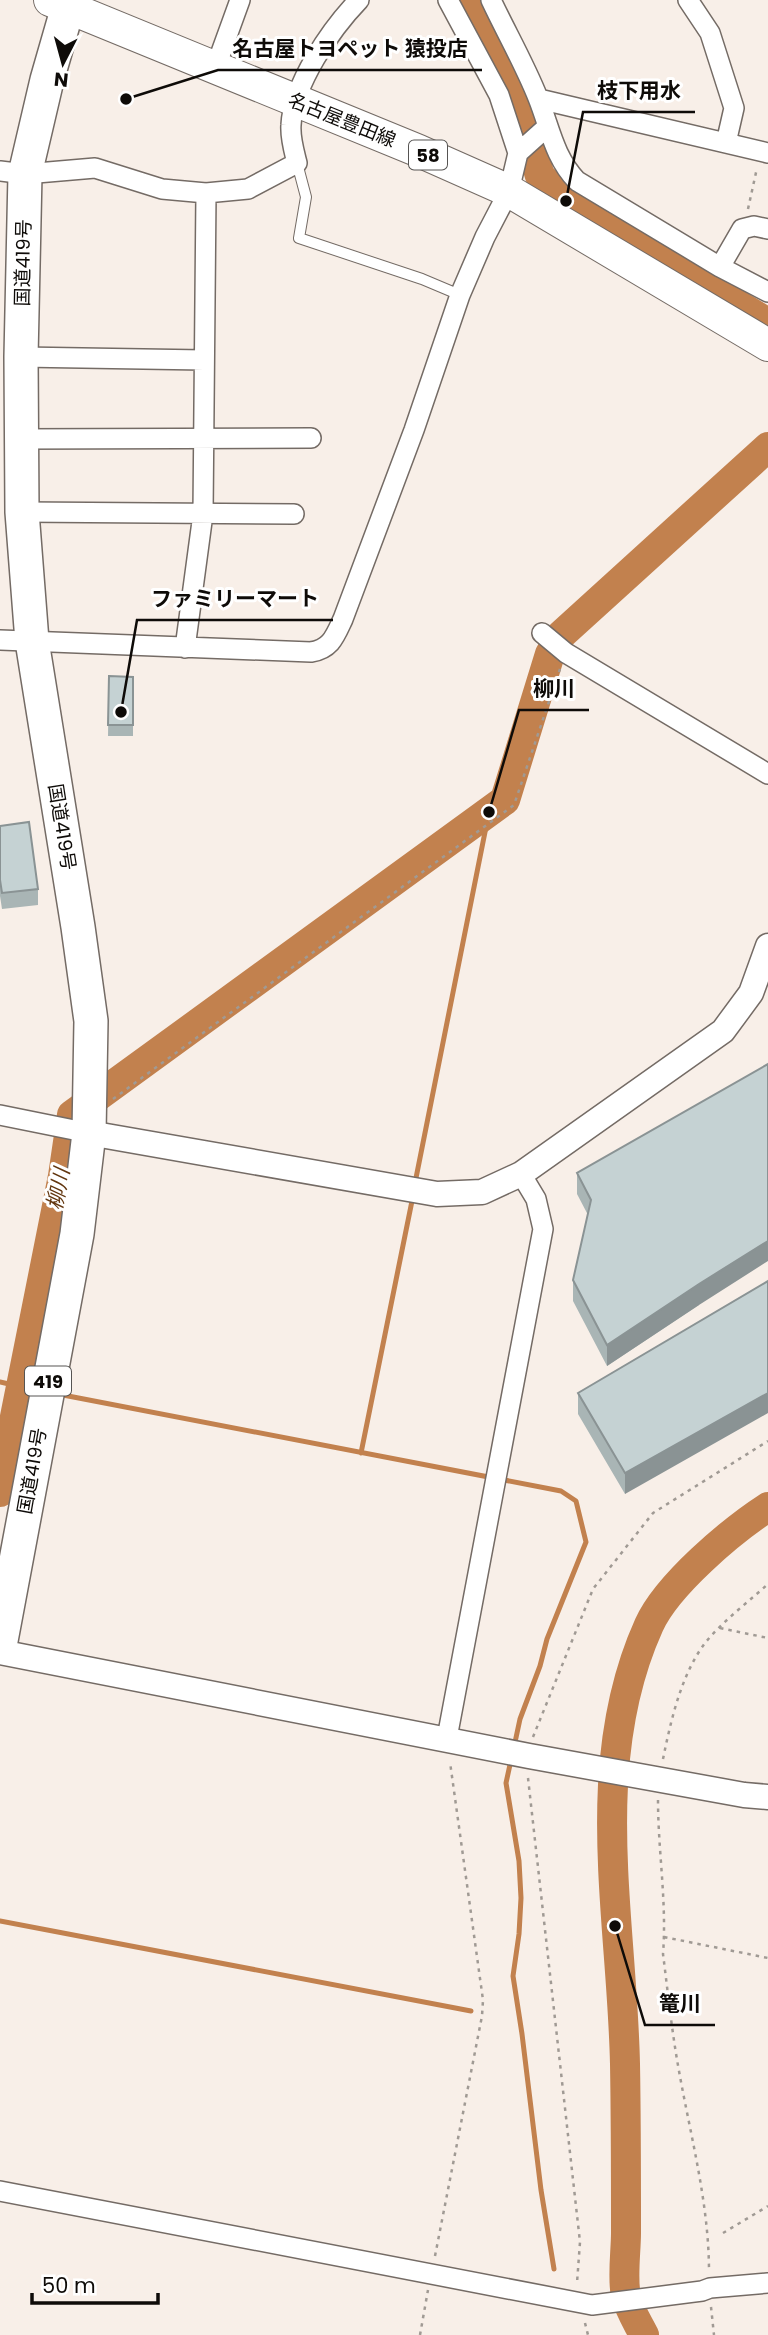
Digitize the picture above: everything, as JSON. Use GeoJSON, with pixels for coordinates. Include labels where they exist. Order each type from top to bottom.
{"type":"FeatureCollection","features":[{"type":"Feature","properties":{"kind":"highway","name":"国道419号"},"geometry":{"type":"LineString","coordinates":[[0,1646],[76,1234],[91,1021],[76,913],[16,641],[15,496],[21,439],[21,357],[12,173],[63,2]]}},
{"type":"Feature","properties":{"kind":"main road","name":"名古屋豊田線"},"geometry":{"type":"LineString","coordinates":[[63,2],[215,69],[419,151],[509,191],[768,345]]}},
{"type":"Feature","properties":{"kind":"street"},"geometry":{"type":"LineString","coordinates":[[215,69],[240,0]]}},
{"type":"Feature","properties":{"kind":"street"},"geometry":{"type":"LineString","coordinates":[[12,173],[95,168],[162,189],[206,192],[248,189],[297,163],[291,125],[295,102],[321,50],[345,14],[359,0]]}},
{"type":"Feature","properties":{"kind":"street"},"geometry":{"type":"LineString","coordinates":[[16,641],[311,652],[327,647],[332,642],[414,430],[460,295],[485,237],[509,191],[519,151],[499,95],[449,0]]}},
{"type":"Feature","properties":{"kind":"street"},"geometry":{"type":"LineString","coordinates":[[491,0],[539,99],[542,131],[565,168],[577,181],[720,267],[768,292]]}},
{"type":"Feature","properties":{"kind":"street"},"geometry":{"type":"LineString","coordinates":[[688,0],[710,33],[734,108],[726,143]]}},
{"type":"Feature","properties":{"kind":"street"},"geometry":{"type":"LineString","coordinates":[[539,99],[764,152]]}},
{"type":"Feature","properties":{"kind":"street"},"geometry":{"type":"LineString","coordinates":[[519,151],[542,131]]}},
{"type":"Feature","properties":{"kind":"street"},"geometry":{"type":"LineString","coordinates":[[185,648],[203,514],[206,192]]}},
{"type":"Feature","properties":{"kind":"street"},"geometry":{"type":"LineString","coordinates":[[720,267],[742,229],[760,227]]}},
{"type":"Feature","properties":{"kind":"street"},"geometry":{"type":"LineString","coordinates":[[21,357],[204,360]]}},
{"type":"Feature","properties":{"kind":"street"},"geometry":{"type":"LineString","coordinates":[[21,439],[311,438]]}},
{"type":"Feature","properties":{"kind":"street"},"geometry":{"type":"LineString","coordinates":[[15,496],[203,514],[295,514]]}},
{"type":"Feature","properties":{"kind":"street"},"geometry":{"type":"LineString","coordinates":[[542,633],[565,652],[768,774]]}},
{"type":"Feature","properties":{"kind":"street"},"geometry":{"type":"LineString","coordinates":[[0,1115],[84,1118],[437,1194],[482,1192],[521,1174],[723,1031],[751,993],[768,946]]}},
{"type":"Feature","properties":{"kind":"street"},"geometry":{"type":"LineString","coordinates":[[447,1738],[543,1229],[536,1199],[521,1174]]}},
{"type":"Feature","properties":{"kind":"street"},"geometry":{"type":"LineString","coordinates":[[0,1652],[529,1756],[768,1797]]}},
{"type":"Feature","properties":{"kind":"street"},"geometry":{"type":"LineString","coordinates":[[0,2190],[586,2303],[768,2283]]}},
{"type":"Feature","properties":{"kind":"lane"},"geometry":{"type":"LineString","coordinates":[[297,163],[306,197],[299,238],[422,279],[460,295]]}},
{"type":"Feature","properties":{"kind":"path"},"geometry":{"type":"LineString","coordinates":[[760,227],[748,210],[764,152]]}},
{"type":"Feature","properties":{"kind":"path"},"geometry":{"type":"LineString","coordinates":[[84,1118],[514,805],[565,652]]}},
{"type":"Feature","properties":{"kind":"path"},"geometry":{"type":"LineString","coordinates":[[586,2303],[576,2279],[580,2242],[528,1778],[533,1732],[593,1589],[653,1513],[768,1441]]}},
{"type":"Feature","properties":{"kind":"path"},"geometry":{"type":"LineString","coordinates":[[714,2335],[706,2290],[709,2240],[697,2160],[679,2071],[663,1954],[658,1842],[659,1778],[671,1723],[692,1664],[705,1643],[719,1628],[768,1584]]}},
{"type":"Feature","properties":{"kind":"path"},"geometry":{"type":"LineString","coordinates":[[719,1628],[768,1638]]}},
{"type":"Feature","properties":{"kind":"path"},"geometry":{"type":"LineString","coordinates":[[419,2335],[482,2017],[483,2000],[458,1835],[447,1738]]}},
{"type":"Feature","properties":{"kind":"path"},"geometry":{"type":"LineString","coordinates":[[664,1937],[768,1958]]}},
{"type":"Feature","properties":{"kind":"path"},"geometry":{"type":"LineString","coordinates":[[723,2233],[768,2206]]}},
{"type":"Feature","properties":{"kind":"building"},"geometry":{"type":"Polygon","coordinates":[[[109,676],[133,677],[133,725],[108,725],[109,676]]]}},
{"type":"Feature","properties":{"kind":"building"},"geometry":{"type":"Polygon","coordinates":[[[29,822],[38,889],[2,893],[0,826],[29,822]]]}},
{"type":"Feature","properties":{"kind":"building"},"geometry":{"type":"Polygon","coordinates":[[[768,1064],[768,1241],[607,1345],[573,1280],[591,1200],[577,1173],[768,1064]]]}},
{"type":"Feature","properties":{"kind":"building"},"geometry":{"type":"Polygon","coordinates":[[[768,1281],[768,1393],[625,1473],[578,1393],[768,1281]]]}},
{"type":"Feature","properties":{"kind":"waterway"},"geometry":{"type":"LineString","coordinates":[[465,0],[494,55],[524,122],[540,176],[566,201],[768,323]]}},
{"type":"Feature","properties":{"kind":"waterway","name":"柳川"},"geometry":{"type":"LineString","coordinates":[[0,1492],[63,1176],[72,1115],[505,800],[550,654],[561,635],[768,447]]}},
{"type":"Feature","properties":{"kind":"waterway"},"geometry":{"type":"LineString","coordinates":[[415,1183],[489,812]]}},
{"type":"Feature","properties":{"kind":"waterway"},"geometry":{"type":"LineString","coordinates":[[361,1453],[413,1196]]}},
{"type":"Feature","properties":{"kind":"waterway"},"geometry":{"type":"LineString","coordinates":[[0,1382],[9,1384]]}},
{"type":"Feature","properties":{"kind":"waterway"},"geometry":{"type":"LineString","coordinates":[[63,1395],[561,1491],[576,1501],[586,1542],[547,1639],[520,1719],[514,1747]]}},
{"type":"Feature","properties":{"kind":"waterway"},"geometry":{"type":"LineString","coordinates":[[644,2335],[627,2301],[624,2282],[625,2064],[612,1842],[618,1732],[630,1678],[649,1625],[658,1609],[701,1560],[768,1507]]}},
{"type":"Feature","properties":{"kind":"waterway"},"geometry":{"type":"LineString","coordinates":[[511,1760],[506,1783],[519,1861],[521,1898],[513,1976],[554,2269]]}},
{"type":"Feature","properties":{"kind":"waterway"},"geometry":{"type":"LineString","coordinates":[[0,1921],[471,2011]]}},
{"type":"Feature","properties":{"kind":"place","name":"名古屋トヨペット 猿投店"},"geometry":{"type":"Point","coordinates":[126,99]}},
{"type":"Feature","properties":{"kind":"place","name":"枝下用水"},"geometry":{"type":"Point","coordinates":[566,201]}},
{"type":"Feature","properties":{"kind":"place","name":"ファミリーマート"},"geometry":{"type":"Point","coordinates":[121,712]}},
{"type":"Feature","properties":{"kind":"place","name":"柳川"},"geometry":{"type":"Point","coordinates":[489,812]}},
{"type":"Feature","properties":{"kind":"place","name":"篭川"},"geometry":{"type":"Point","coordinates":[615,1926]}}]}
